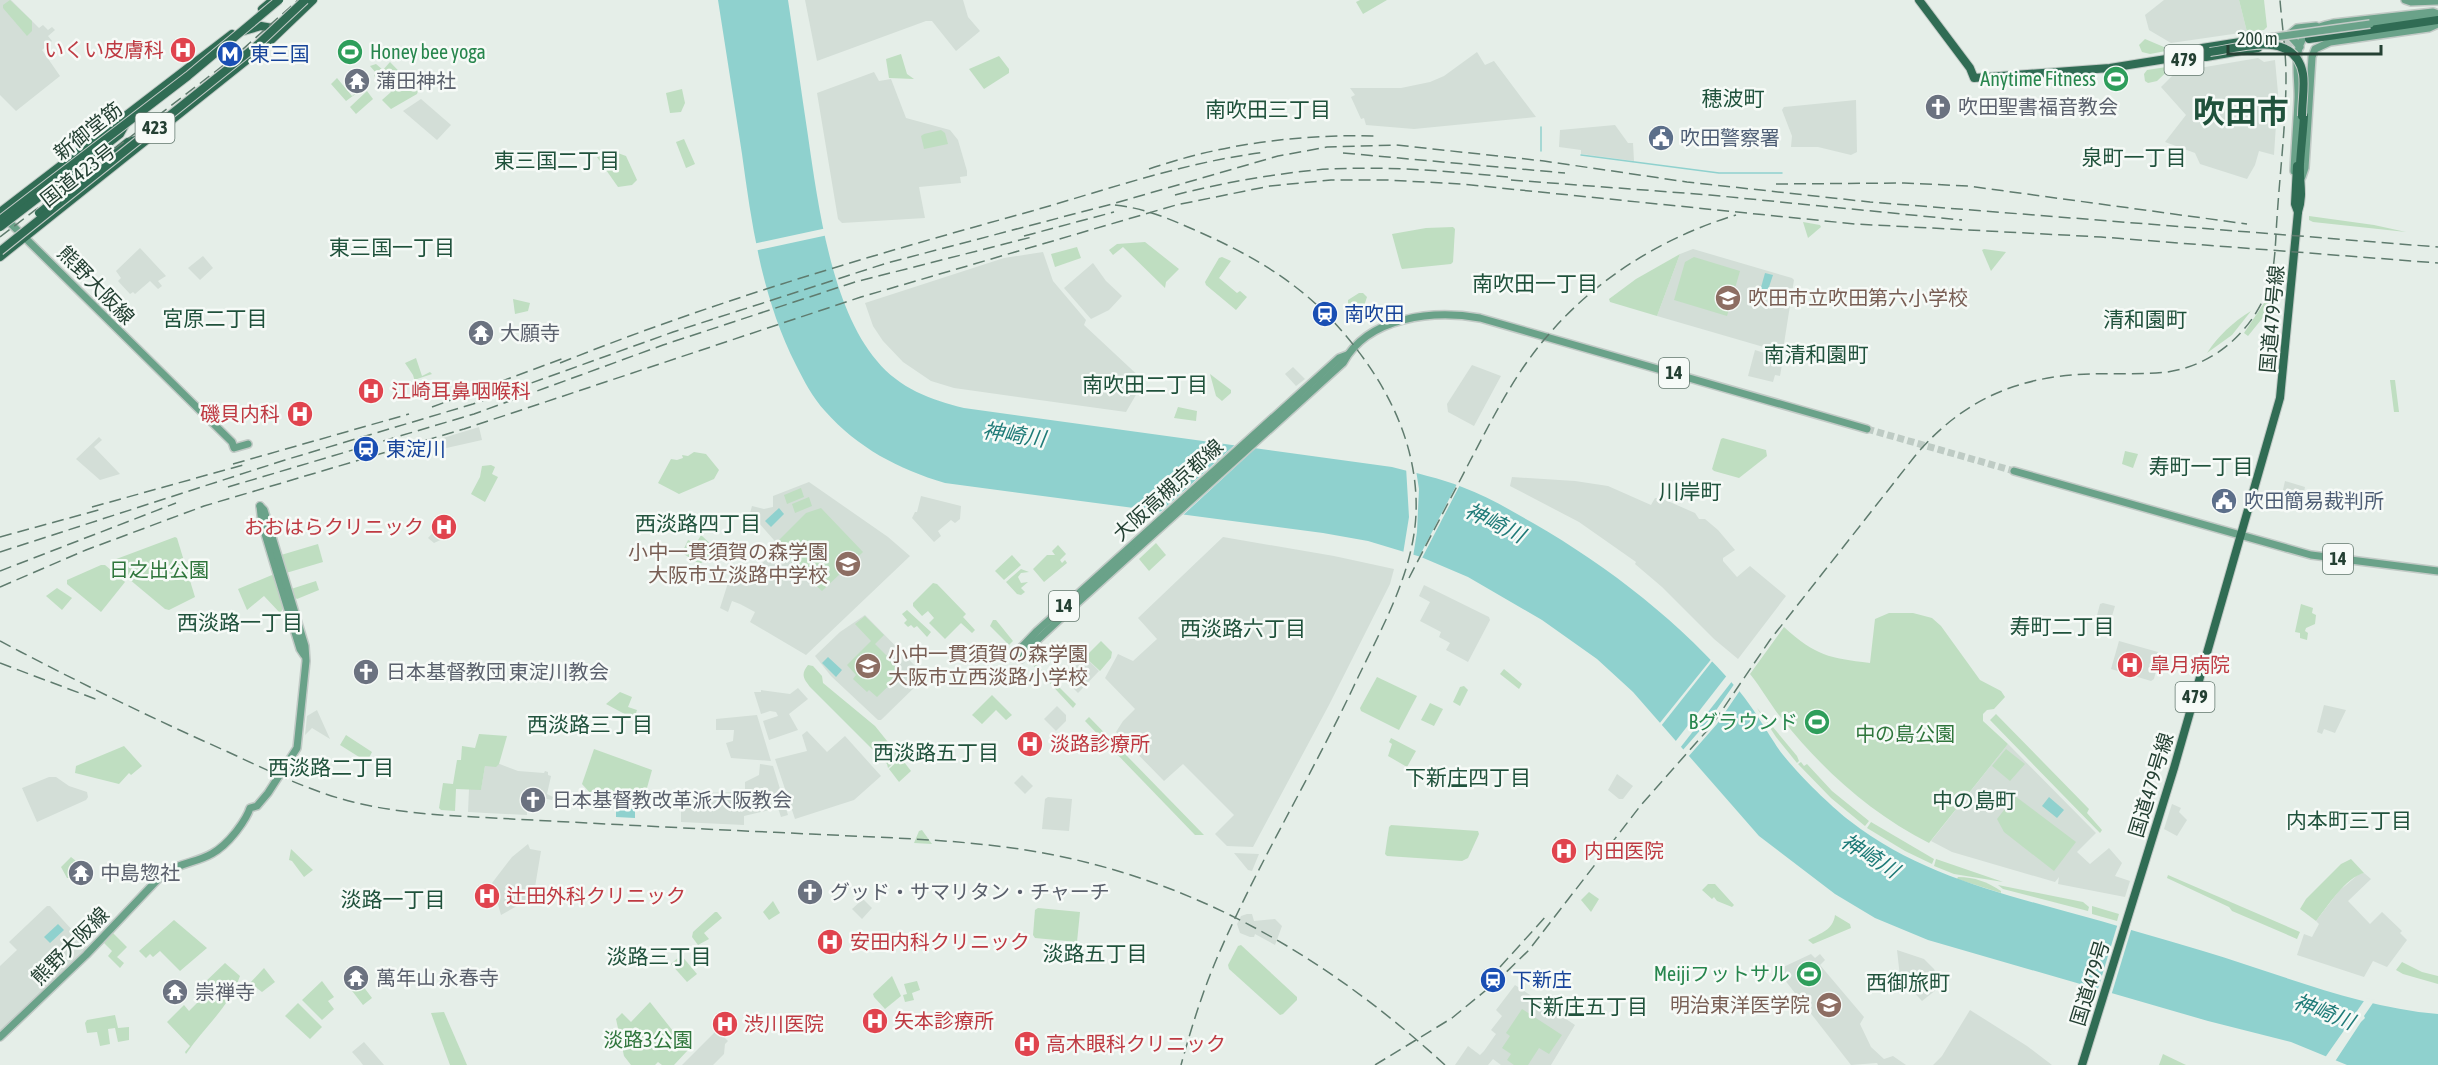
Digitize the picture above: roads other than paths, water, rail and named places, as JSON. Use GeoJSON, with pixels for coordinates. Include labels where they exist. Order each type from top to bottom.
{"type":"FeatureCollection","features":[{"type":"Feature","properties":{"kind":"highway","name":"国道423号"},"geometry":{"type":"LineString","coordinates":[[0,212],[135,110],[273,0]]}},
{"type":"Feature","properties":{"kind":"highway","name":"新御堂筋"},"geometry":{"type":"LineString","coordinates":[[0,220],[188,76],[279,0]]}},
{"type":"Feature","properties":{"kind":"highway","name":"新御堂筋"},"geometry":{"type":"LineString","coordinates":[[0,250],[255,47],[305,0]]}},
{"type":"Feature","properties":{"kind":"highway","name":"国道423号"},"geometry":{"type":"LineString","coordinates":[[0,257],[266,45],[313,0]]}},
{"type":"Feature","properties":{"kind":"highway","name":"国道479号線"},"geometry":{"type":"LineString","coordinates":[[1919,0],[1970,68],[1974,78],[2094,68],[2210,50],[2283,43],[2300,55],[2306,76],[2301,116]]}},
{"type":"Feature","properties":{"kind":"highway"},"geometry":{"type":"LineString","coordinates":[[259,23],[270,25],[298,15]]}},
{"type":"Feature","properties":{"kind":"highway"},"geometry":{"type":"LineString","coordinates":[[2309,39],[2438,19]]}},
{"type":"Feature","properties":{"kind":"highway"},"geometry":{"type":"LineString","coordinates":[[226,39],[252,28],[261,26],[272,28]]}},
{"type":"Feature","properties":{"kind":"highway","name":"479"},"geometry":{"type":"LineString","coordinates":[[2110,68],[2125,68],[2256,44]]}},
{"type":"Feature","properties":{"kind":"highway","name":"国道479号線"},"geometry":{"type":"LineString","coordinates":[[2094,68],[2110,68],[2210,50],[2278,45],[2296,57],[2302,71],[2299,180],[2295,204],[2298,212],[2283,389],[2204,666],[2130,907]]}},
{"type":"Feature","properties":{"kind":"highway"},"geometry":{"type":"LineString","coordinates":[[0,227],[120,134],[135,110]]}},
{"type":"Feature","properties":{"kind":"highway"},"geometry":{"type":"LineString","coordinates":[[0,244],[128,142],[156,134]]}},
{"type":"Feature","properties":{"kind":"highway","name":"国道479号"},"geometry":{"type":"LineString","coordinates":[[2082,1065],[2130,907]]}},
{"type":"Feature","properties":{"kind":"main road"},"geometry":{"type":"LineString","coordinates":[[2405,0],[2411,2],[2438,1]]}},
{"type":"Feature","properties":{"kind":"main road"},"geometry":{"type":"LineString","coordinates":[[2300,47],[2290,37],[2294,30],[2433,12],[2438,19]]}},
{"type":"Feature","properties":{"kind":"main road"},"geometry":{"type":"LineString","coordinates":[[2256,44],[2370,24],[2438,19]]}},
{"type":"Feature","properties":{"kind":"main road"},"geometry":{"type":"LineString","coordinates":[[2299,180],[2305,168],[2312,57],[2315,49],[2330,42],[2429,28],[2438,19]]}},
{"type":"Feature","properties":{"kind":"main road"},"geometry":{"type":"LineString","coordinates":[[2301,116],[2298,100],[2297,58],[2307,34],[2319,26]]}},
{"type":"Feature","properties":{"kind":"main road","name":"熊野大阪線"},"geometry":{"type":"LineString","coordinates":[[0,212],[232,442],[234,448],[248,444]]}},
{"type":"Feature","properties":{"kind":"main road","name":"大阪高槻京都線"},"geometry":{"type":"LineString","coordinates":[[1018,656],[1027,640],[1118,562],[1301,397],[1339,358],[1347,356],[1374,332],[1407,319],[1431,314],[1468,316],[1867,429]]}},
{"type":"Feature","properties":{"kind":"main road","name":"14"},"geometry":{"type":"LineString","coordinates":[[2014,471],[2311,555],[2438,571]]}},
{"type":"Feature","properties":{"kind":"main road","name":"熊野大阪線"},"geometry":{"type":"LineString","coordinates":[[0,1037],[86,955],[161,876],[216,852],[227,842],[245,820],[250,808],[257,806],[268,793],[297,747],[304,655],[302,636],[264,510],[260,506],[262,524],[300,649],[304,655]]}},
{"type":"Feature","properties":{"kind":"water","name":"神崎川"},"geometry":{"type":"Polygon","coordinates":[[[718,0],[788,0],[822,223],[838,284],[848,313],[861,339],[877,361],[905,386],[928,397],[964,408],[1392,467],[1462,487],[1498,504],[1562,540],[1644,599],[1694,643],[1740,692],[1780,751],[1820,795],[1850,821],[1900,853],[1954,877],[2010,896],[2203,951],[2348,997],[2438,1014],[2438,1065],[2347,1065],[2291,1042],[2208,1021],[1928,940],[1875,918],[1835,894],[1759,836],[1633,692],[1597,659],[1542,620],[1468,577],[1421,557],[1368,541],[1323,533],[945,483],[911,471],[880,456],[851,436],[825,411],[806,383],[784,340],[760,262],[718,0]]]}},
{"type":"Feature","properties":{"kind":"water"},"geometry":{"type":"Polygon","coordinates":[[[1765,273],[1773,275],[1767,293],[1760,291],[1765,273]]]}},
{"type":"Feature","properties":{"kind":"water"},"geometry":{"type":"Polygon","coordinates":[[[779,508],[784,514],[771,527],[765,521],[779,508]]]}},
{"type":"Feature","properties":{"kind":"water"},"geometry":{"type":"Polygon","coordinates":[[[828,657],[842,670],[836,677],[822,663],[828,657]]]}},
{"type":"Feature","properties":{"kind":"water"},"geometry":{"type":"Polygon","coordinates":[[[2049,797],[2064,810],[2057,818],[2042,806],[2049,797]]]}},
{"type":"Feature","properties":{"kind":"water"},"geometry":{"type":"Polygon","coordinates":[[[616,808],[635,809],[635,818],[616,817],[616,808]]]}},
{"type":"Feature","properties":{"kind":"water"},"geometry":{"type":"Polygon","coordinates":[[[58,924],[64,930],[50,943],[44,937],[58,924]]]}},
{"type":"Feature","properties":{"kind":"waterway"},"geometry":{"type":"LineString","coordinates":[[1541,127],[1541,151]]}},
{"type":"Feature","properties":{"kind":"waterway"},"geometry":{"type":"LineString","coordinates":[[1581,155],[1719,173],[1782,173]]}},
{"type":"Feature","properties":{"kind":"tunnel"},"geometry":{"type":"LineString","coordinates":[[2273,46],[2299,41]]}},
{"type":"Feature","properties":{"kind":"tunnel"},"geometry":{"type":"LineString","coordinates":[[1867,429],[2014,471]]}},
{"type":"Feature","properties":{"kind":"railway"},"geometry":{"type":"LineString","coordinates":[[0,237],[233,58],[298,0]]}},
{"type":"Feature","properties":{"kind":"railway"},"geometry":{"type":"LineString","coordinates":[[1375,1065],[1452,1018],[1496,982],[1529,950],[1641,805],[1712,725],[1770,640],[1933,436],[1972,406],[2015,386],[2064,376],[2158,373],[2183,369],[2212,356],[2237,337],[2264,298],[2271,279],[2274,259],[2286,95],[2280,0]]}},
{"type":"Feature","properties":{"kind":"railway"},"geometry":{"type":"LineString","coordinates":[[1149,169],[1204,153],[1261,142],[1318,137],[1376,136]]}},
{"type":"Feature","properties":{"kind":"railway"},"geometry":{"type":"LineString","coordinates":[[0,552],[285,460],[473,404],[673,332],[887,263],[1112,204],[1278,156],[1327,147],[1396,145],[1544,161],[1687,182],[1870,202],[2438,247]]}},
{"type":"Feature","properties":{"kind":"railway"},"geometry":{"type":"LineString","coordinates":[[560,363],[676,319],[853,262],[1148,177],[1206,162],[1266,152]]}},
{"type":"Feature","properties":{"kind":"railway"},"geometry":{"type":"LineString","coordinates":[[1343,153],[1565,173]]}},
{"type":"Feature","properties":{"kind":"railway"},"geometry":{"type":"LineString","coordinates":[[1175,195],[1262,177],[1315,170],[1412,169],[1508,177]]}},
{"type":"Feature","properties":{"kind":"railway"},"geometry":{"type":"LineString","coordinates":[[0,587],[86,550],[204,506],[464,429],[861,297],[1176,205],[1270,186],[1331,180],[1461,184],[1855,224],[2101,237],[2438,263]]}},
{"type":"Feature","properties":{"kind":"railway"},"geometry":{"type":"LineString","coordinates":[[1511,180],[1710,195],[1962,220]]}},
{"type":"Feature","properties":{"kind":"railway"},"geometry":{"type":"LineString","coordinates":[[1776,184],[1904,183],[1968,186],[2247,224]]}},
{"type":"Feature","properties":{"kind":"railway"},"geometry":{"type":"LineString","coordinates":[[1115,205],[1147,211],[1167,218],[1234,248],[1284,279],[1330,318],[1365,361],[1393,408],[1404,433],[1415,486],[1416,514],[1413,537],[1393,605],[1335,724],[1232,924],[1206,984],[1181,1065]]}},
{"type":"Feature","properties":{"kind":"railway"},"geometry":{"type":"LineString","coordinates":[[1024,236],[1114,212]]}},
{"type":"Feature","properties":{"kind":"railway"},"geometry":{"type":"LineString","coordinates":[[1409,578],[1504,398],[1547,336],[1594,290],[1620,271],[1676,238],[1736,215]]}},
{"type":"Feature","properties":{"kind":"railway"},"geometry":{"type":"LineString","coordinates":[[228,487],[474,414],[663,345],[855,282],[1032,237]]}},
{"type":"Feature","properties":{"kind":"railway"},"geometry":{"type":"LineString","coordinates":[[432,407],[567,357]]}},
{"type":"Feature","properties":{"kind":"railway"},"geometry":{"type":"LineString","coordinates":[[233,464],[409,414]]}},
{"type":"Feature","properties":{"kind":"railway"},"geometry":{"type":"LineString","coordinates":[[92,507],[243,465]]}},
{"type":"Feature","properties":{"kind":"railway"},"geometry":{"type":"LineString","coordinates":[[0,571],[176,503]]}},
{"type":"Feature","properties":{"kind":"railway"},"geometry":{"type":"LineString","coordinates":[[0,537],[102,509]]}},
{"type":"Feature","properties":{"kind":"railway"},"geometry":{"type":"LineString","coordinates":[[0,641],[140,712],[273,773],[320,792],[368,805],[460,816],[953,842],[1038,852],[1096,865],[1152,882],[1205,903],[1257,929],[1306,958],[1354,991],[1400,1026],[1445,1065]]}},
{"type":"Feature","properties":{"kind":"railway"},"geometry":{"type":"LineString","coordinates":[[0,663],[98,700]]}},
{"type":"Feature","properties":{"kind":"railway"},"geometry":{"type":"LineString","coordinates":[[1500,967],[1548,914]]}},
{"type":"Feature","properties":{"kind":"place","name":"いくい皮膚科"},"geometry":{"type":"Point","coordinates":[183,50]}},
{"type":"Feature","properties":{"kind":"place","name":"Honey bee yoga"},"geometry":{"type":"Point","coordinates":[350,52]}},
{"type":"Feature","properties":{"kind":"place","name":"東三国"},"geometry":{"type":"Point","coordinates":[230,54]}},
{"type":"Feature","properties":{"kind":"place","name":"Anytime Fitness"},"geometry":{"type":"Point","coordinates":[2116,79]}},
{"type":"Feature","properties":{"kind":"place","name":"蒲田神社"},"geometry":{"type":"Point","coordinates":[357,81]}},
{"type":"Feature","properties":{"kind":"place","name":"吹田聖書福音教会"},"geometry":{"type":"Point","coordinates":[1938,107]}},
{"type":"Feature","properties":{"kind":"place","name":"吹田警察署"},"geometry":{"type":"Point","coordinates":[1661,138]}},
{"type":"Feature","properties":{"kind":"place","name":"吹田市立吹田第六小学校"},"geometry":{"type":"Point","coordinates":[1728,298]}},
{"type":"Feature","properties":{"kind":"place","name":"南吹田"},"geometry":{"type":"Point","coordinates":[1325,314]}},
{"type":"Feature","properties":{"kind":"place","name":"大願寺"},"geometry":{"type":"Point","coordinates":[481,333]}},
{"type":"Feature","properties":{"kind":"place","name":"江崎耳鼻咽喉科"},"geometry":{"type":"Point","coordinates":[371,391]}},
{"type":"Feature","properties":{"kind":"place","name":"磯貝内科"},"geometry":{"type":"Point","coordinates":[300,414]}},
{"type":"Feature","properties":{"kind":"place","name":"東淀川"},"geometry":{"type":"Point","coordinates":[366,449]}},
{"type":"Feature","properties":{"kind":"place","name":"吹田簡易裁判所"},"geometry":{"type":"Point","coordinates":[2224,501]}},
{"type":"Feature","properties":{"kind":"place","name":"おおはらクリニック"},"geometry":{"type":"Point","coordinates":[444,527]}},
{"type":"Feature","properties":{"kind":"place","name":"小中一貫須賀の森学園 大阪市立淡路中学校"},"geometry":{"type":"Point","coordinates":[848,564]}},
{"type":"Feature","properties":{"kind":"place","name":"皐月病院"},"geometry":{"type":"Point","coordinates":[2130,665]}},
{"type":"Feature","properties":{"kind":"place","name":"小中一貫須賀の森学園 大阪市立西淡路小学校"},"geometry":{"type":"Point","coordinates":[868,666]}},
{"type":"Feature","properties":{"kind":"place","name":"日本基督教団 東淀川教会"},"geometry":{"type":"Point","coordinates":[366,672]}},
{"type":"Feature","properties":{"kind":"place","name":"Bグラウンド"},"geometry":{"type":"Point","coordinates":[1817,722]}},
{"type":"Feature","properties":{"kind":"place","name":"淡路診療所"},"geometry":{"type":"Point","coordinates":[1030,744]}},
{"type":"Feature","properties":{"kind":"place","name":"日本基督教改革派大阪教会"},"geometry":{"type":"Point","coordinates":[533,800]}},
{"type":"Feature","properties":{"kind":"place","name":"内田医院"},"geometry":{"type":"Point","coordinates":[1564,851]}},
{"type":"Feature","properties":{"kind":"place","name":"中島惣社"},"geometry":{"type":"Point","coordinates":[81,873]}},
{"type":"Feature","properties":{"kind":"place","name":"グッド・サマリタン・チャーチ"},"geometry":{"type":"Point","coordinates":[810,892]}},
{"type":"Feature","properties":{"kind":"place","name":"辻田外科クリニック"},"geometry":{"type":"Point","coordinates":[487,896]}},
{"type":"Feature","properties":{"kind":"place","name":"安田内科クリニック"},"geometry":{"type":"Point","coordinates":[830,942]}},
{"type":"Feature","properties":{"kind":"place","name":"Meijiフットサル"},"geometry":{"type":"Point","coordinates":[1809,974]}},
{"type":"Feature","properties":{"kind":"place","name":"萬年山 永春寺"},"geometry":{"type":"Point","coordinates":[356,978]}},
{"type":"Feature","properties":{"kind":"place","name":"下新庄"},"geometry":{"type":"Point","coordinates":[1493,980]}},
{"type":"Feature","properties":{"kind":"place","name":"崇禅寺"},"geometry":{"type":"Point","coordinates":[175,992]}},
{"type":"Feature","properties":{"kind":"place","name":"明治東洋医学院"},"geometry":{"type":"Point","coordinates":[1829,1005]}},
{"type":"Feature","properties":{"kind":"place","name":"矢本診療所"},"geometry":{"type":"Point","coordinates":[875,1021]}},
{"type":"Feature","properties":{"kind":"place","name":"渋川医院"},"geometry":{"type":"Point","coordinates":[725,1024]}},
{"type":"Feature","properties":{"kind":"place","name":"高木眼科クリニック"},"geometry":{"type":"Point","coordinates":[1027,1044]}},
{"type":"Feature","properties":{"kind":"district","name":"穂波町"},"geometry":{"type":"Point","coordinates":[1733,99]}},
{"type":"Feature","properties":{"kind":"district","name":"南吹田三丁目"},"geometry":{"type":"Point","coordinates":[1268,110]}},
{"type":"Feature","properties":{"kind":"district","name":"吹田市"},"geometry":{"type":"Point","coordinates":[2241,112]}},
{"type":"Feature","properties":{"kind":"district","name":"泉町一丁目"},"geometry":{"type":"Point","coordinates":[2134,158]}},
{"type":"Feature","properties":{"kind":"district","name":"東三国二丁目"},"geometry":{"type":"Point","coordinates":[557,161]}},
{"type":"Feature","properties":{"kind":"district","name":"東三国一丁目"},"geometry":{"type":"Point","coordinates":[392,248]}},
{"type":"Feature","properties":{"kind":"district","name":"南吹田一丁目"},"geometry":{"type":"Point","coordinates":[1535,284]}},
{"type":"Feature","properties":{"kind":"district","name":"宮原二丁目"},"geometry":{"type":"Point","coordinates":[215,319]}},
{"type":"Feature","properties":{"kind":"district","name":"清和園町"},"geometry":{"type":"Point","coordinates":[2145,320]}},
{"type":"Feature","properties":{"kind":"district","name":"南清和園町"},"geometry":{"type":"Point","coordinates":[1816,355]}},
{"type":"Feature","properties":{"kind":"district","name":"南吹田二丁目"},"geometry":{"type":"Point","coordinates":[1145,385]}},
{"type":"Feature","properties":{"kind":"district","name":"寿町一丁目"},"geometry":{"type":"Point","coordinates":[2201,467]}},
{"type":"Feature","properties":{"kind":"district","name":"川岸町"},"geometry":{"type":"Point","coordinates":[1690,492]}},
{"type":"Feature","properties":{"kind":"district","name":"西淡路四丁目"},"geometry":{"type":"Point","coordinates":[698,524]}},
{"type":"Feature","properties":{"kind":"district","name":"西淡路一丁目"},"geometry":{"type":"Point","coordinates":[240,623]}},
{"type":"Feature","properties":{"kind":"district","name":"寿町二丁目"},"geometry":{"type":"Point","coordinates":[2062,627]}},
{"type":"Feature","properties":{"kind":"district","name":"西淡路六丁目"},"geometry":{"type":"Point","coordinates":[1243,629]}},
{"type":"Feature","properties":{"kind":"district","name":"西淡路三丁目"},"geometry":{"type":"Point","coordinates":[590,725]}},
{"type":"Feature","properties":{"kind":"district","name":"西淡路五丁目"},"geometry":{"type":"Point","coordinates":[936,753]}},
{"type":"Feature","properties":{"kind":"district","name":"西淡路二丁目"},"geometry":{"type":"Point","coordinates":[331,768]}},
{"type":"Feature","properties":{"kind":"district","name":"下新庄四丁目"},"geometry":{"type":"Point","coordinates":[1468,778]}},
{"type":"Feature","properties":{"kind":"district","name":"中の島町"},"geometry":{"type":"Point","coordinates":[1974,801]}},
{"type":"Feature","properties":{"kind":"district","name":"内本町三丁目"},"geometry":{"type":"Point","coordinates":[2349,821]}},
{"type":"Feature","properties":{"kind":"district","name":"淡路一丁目"},"geometry":{"type":"Point","coordinates":[393,900]}},
{"type":"Feature","properties":{"kind":"district","name":"淡路五丁目"},"geometry":{"type":"Point","coordinates":[1095,954]}},
{"type":"Feature","properties":{"kind":"district","name":"淡路三丁目"},"geometry":{"type":"Point","coordinates":[659,957]}},
{"type":"Feature","properties":{"kind":"district","name":"西御旅町"},"geometry":{"type":"Point","coordinates":[1908,983]}},
{"type":"Feature","properties":{"kind":"district","name":"下新庄五丁目"},"geometry":{"type":"Point","coordinates":[1585,1007]}},
{"type":"Feature","properties":{"kind":"park label","name":"日之出公園"},"geometry":{"type":"Point","coordinates":[159,570]}},
{"type":"Feature","properties":{"kind":"park label","name":"中の島公園"},"geometry":{"type":"Point","coordinates":[1905,734]}},
{"type":"Feature","properties":{"kind":"park label","name":"淡路3公園"},"geometry":{"type":"Point","coordinates":[648,1040]}}]}
